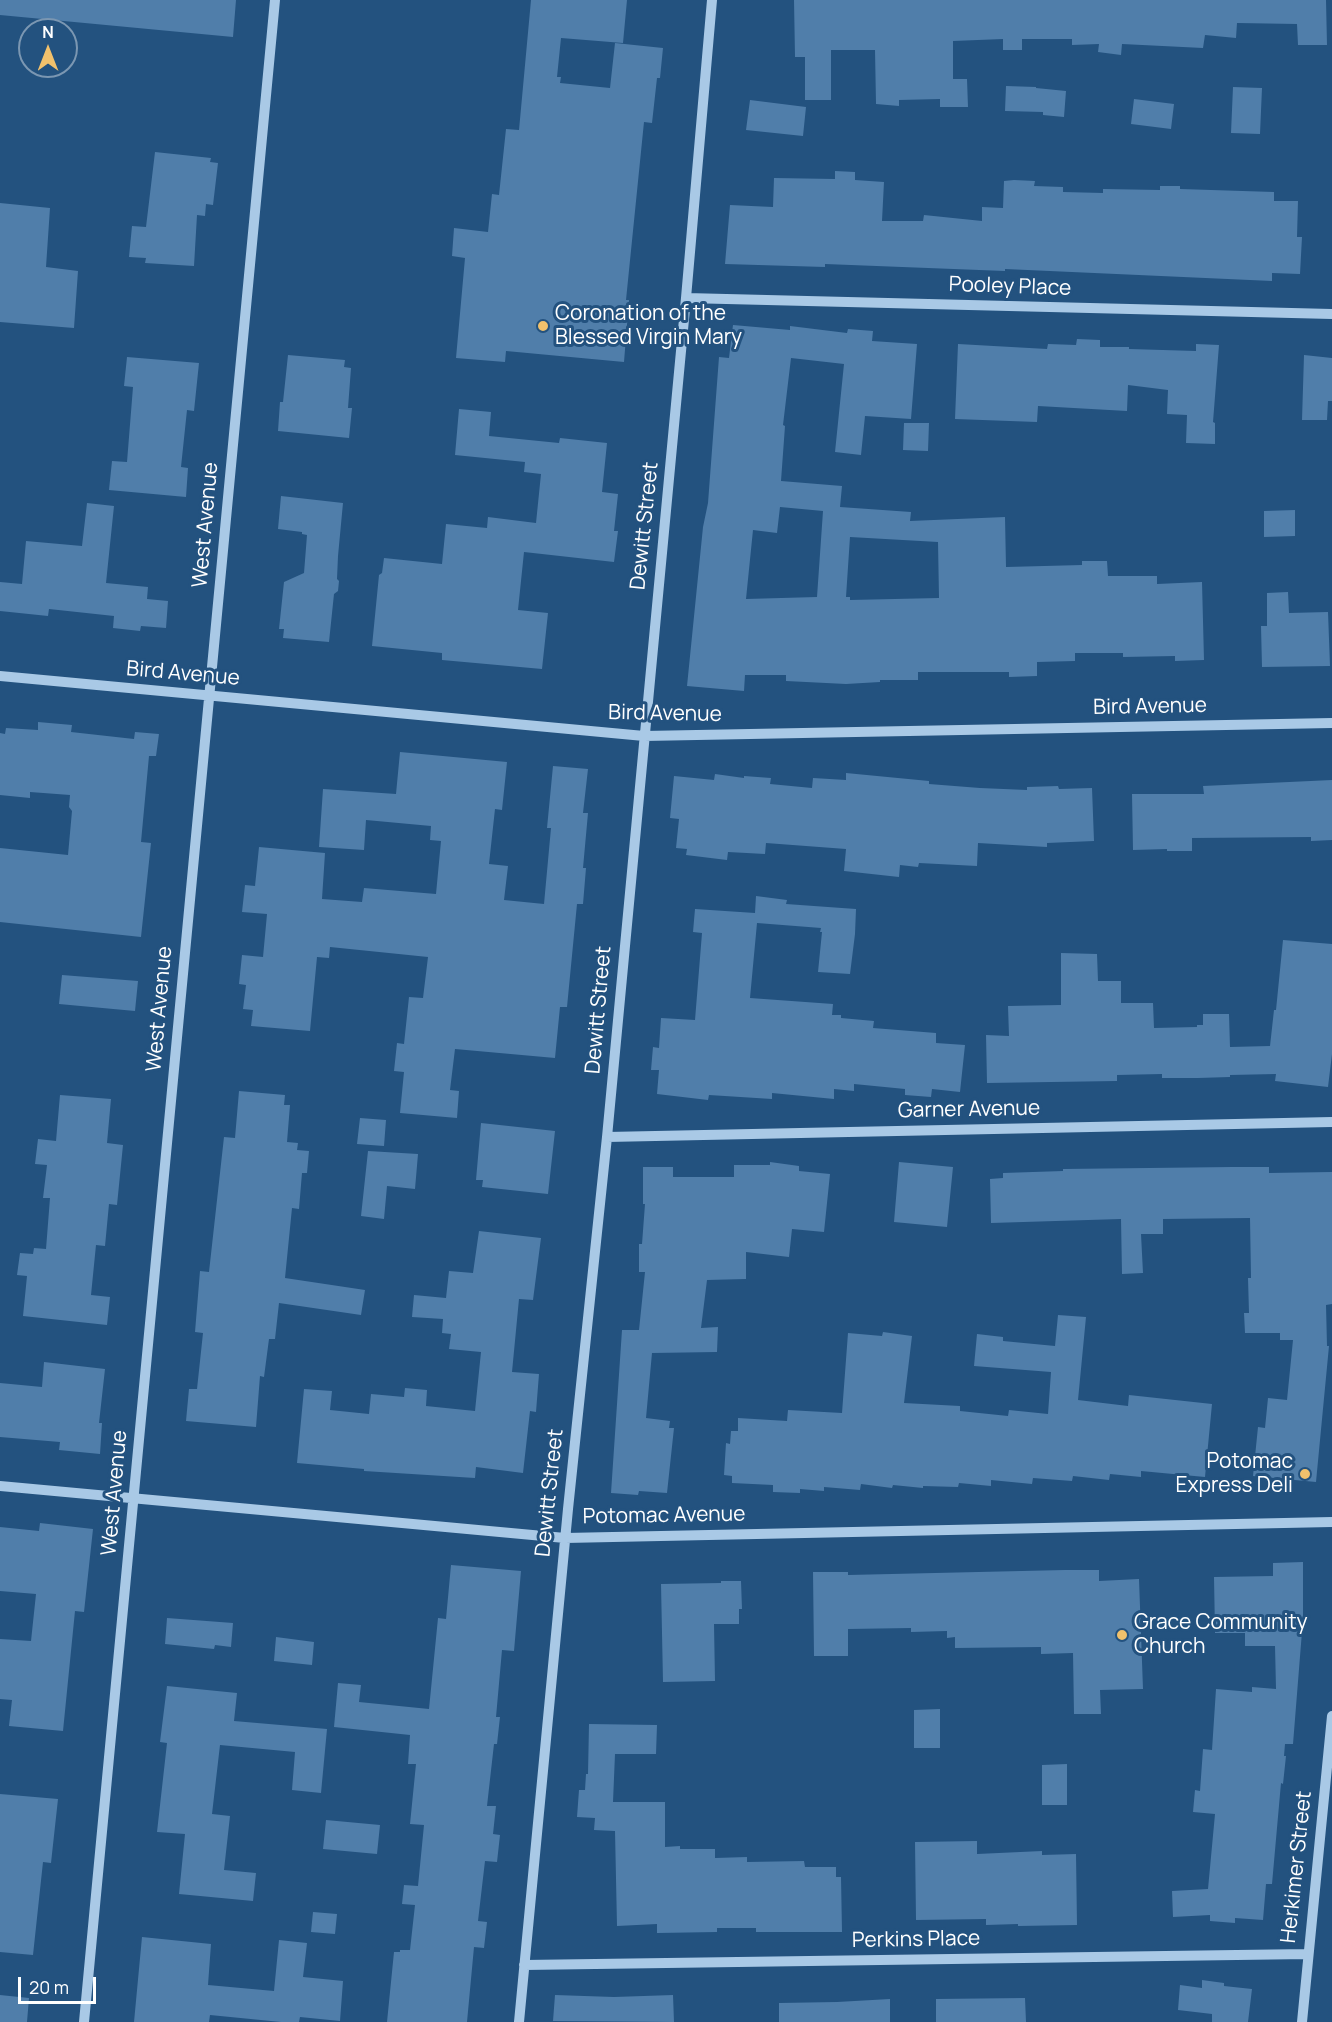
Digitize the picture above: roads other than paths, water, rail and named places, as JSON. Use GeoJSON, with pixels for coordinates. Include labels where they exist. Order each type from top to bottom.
{"type":"FeatureCollection","features":[{"type":"Feature","properties":{"kind":"street","name":"West Avenue"},"geometry":{"type":"LineString","coordinates":[[84,2022],[275,0]]}},
{"type":"Feature","properties":{"kind":"street","name":"Dewitt Street"},"geometry":{"type":"LineString","coordinates":[[519,2022],[565,1538],[607,1137],[712,0]]}},
{"type":"Feature","properties":{"kind":"street","name":"Pooley Place"},"geometry":{"type":"LineString","coordinates":[[686,298],[1332,314]]}},
{"type":"Feature","properties":{"kind":"street","name":"Bird Avenue"},"geometry":{"type":"LineString","coordinates":[[0,676],[644,736],[1332,723]]}},
{"type":"Feature","properties":{"kind":"street","name":"Garner Avenue"},"geometry":{"type":"LineString","coordinates":[[607,1137],[1332,1122]]}},
{"type":"Feature","properties":{"kind":"street","name":"Potomac Avenue"},"geometry":{"type":"LineString","coordinates":[[0,1486],[565,1538],[1332,1522]]}},
{"type":"Feature","properties":{"kind":"street","name":"Herkimer Street"},"geometry":{"type":"LineString","coordinates":[[1302,2022],[1332,1716]]}},
{"type":"Feature","properties":{"kind":"street","name":"Perkins Place"},"geometry":{"type":"LineString","coordinates":[[524,1965],[1308,1954]]}},
{"type":"Feature","properties":{"kind":"place","name":"Coronation of the Blessed Virgin Mary"},"geometry":{"type":"Point","coordinates":[543,326]}},
{"type":"Feature","properties":{"kind":"place","name":"Potomac Express Deli"},"geometry":{"type":"Point","coordinates":[1305,1474]}},
{"type":"Feature","properties":{"kind":"place","name":"Grace Community Church"},"geometry":{"type":"Point","coordinates":[1122,1635]}}]}
